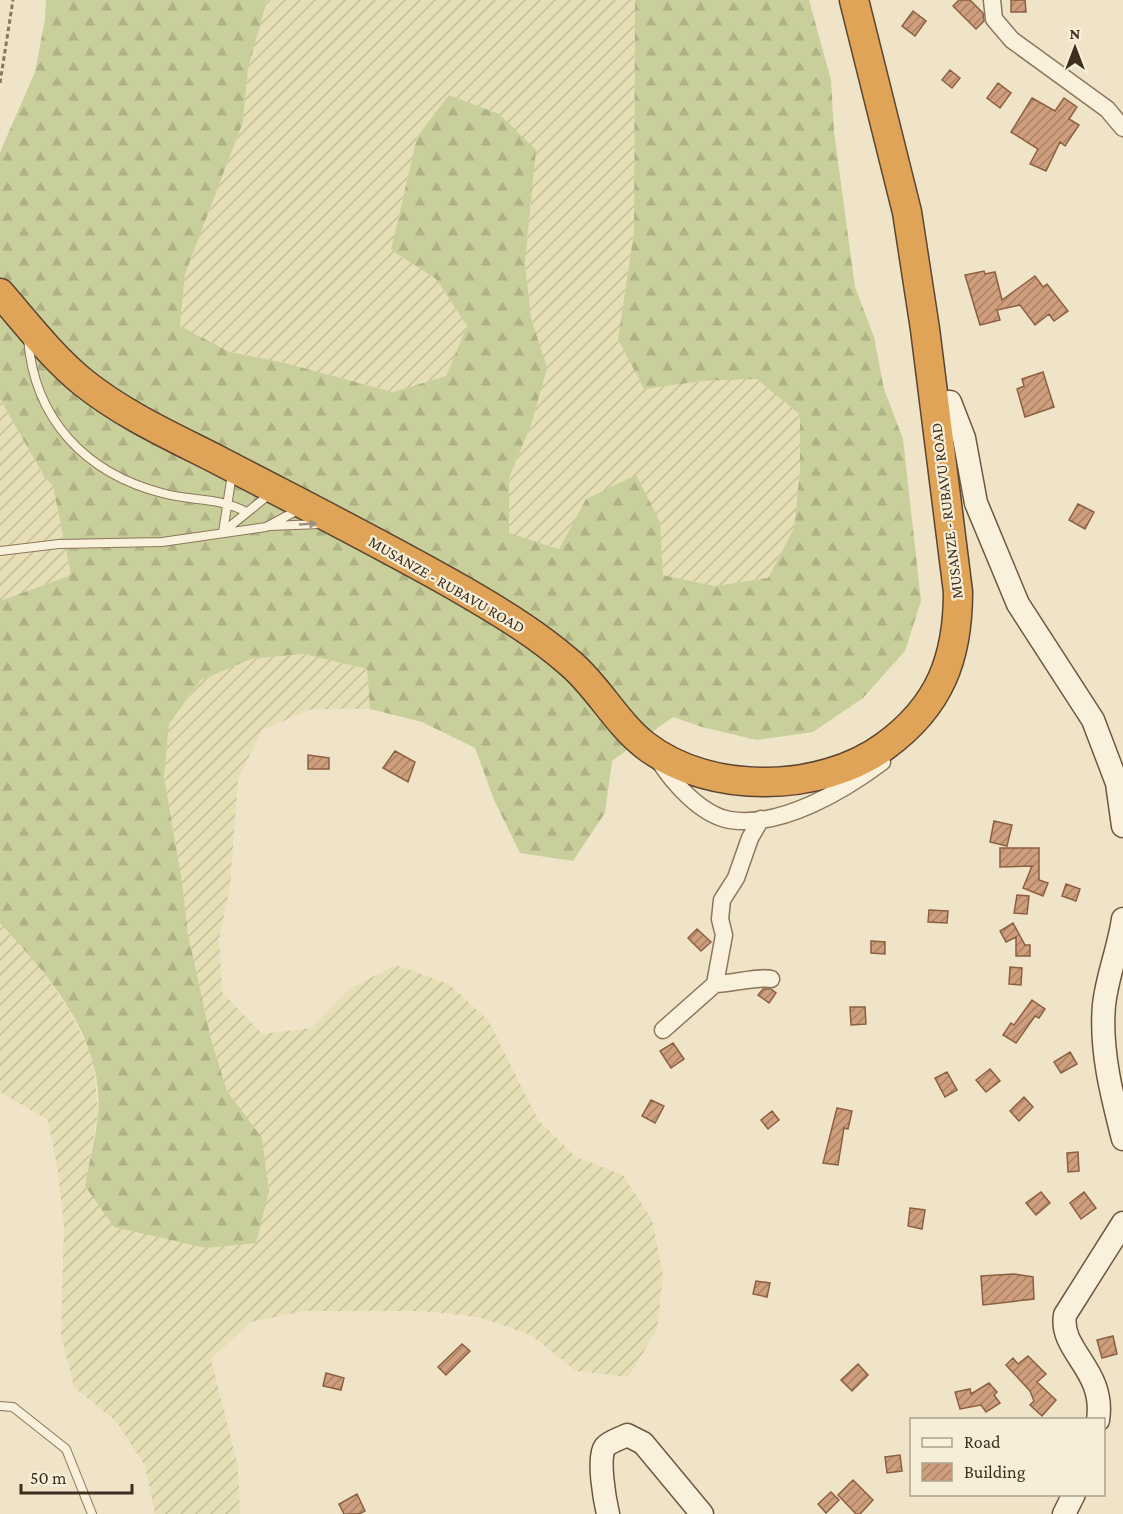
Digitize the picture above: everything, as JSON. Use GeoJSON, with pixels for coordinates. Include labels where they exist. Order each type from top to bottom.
{"type":"FeatureCollection","features":[{"type":"Feature","properties":{"kind":"highway","name":"MUSANZE - RUBAVU ROAD"},"geometry":{"type":"LineString","coordinates":[[0,293],[84,383],[138,418],[350,529],[522,625],[574,666],[644,745],[653,751],[702,773],[735,782],[768,784],[793,780],[865,760],[900,735],[938,690],[948,668],[958,625],[958,592],[907,212],[854,0]]}},
{"type":"Feature","properties":{"kind":"main road"},"geometry":{"type":"LineString","coordinates":[[933,404],[950,402],[964,438],[976,503],[1018,604],[1093,720],[1117,783],[1123,826]]}},
{"type":"Feature","properties":{"kind":"main road"},"geometry":{"type":"LineString","coordinates":[[1123,919],[1104,1004],[1104,1019],[1109,1084],[1123,1139]]}},
{"type":"Feature","properties":{"kind":"main road"},"geometry":{"type":"LineString","coordinates":[[1098,1418],[1098,1396],[1094,1379],[1065,1333],[1063,1324],[1065,1315],[1123,1223]]}},
{"type":"Feature","properties":{"kind":"main road"},"geometry":{"type":"LineString","coordinates":[[609,1514],[604,1495],[602,1452],[608,1444],[627,1436],[643,1443],[702,1514]]}},
{"type":"Feature","properties":{"kind":"main road"},"geometry":{"type":"LineString","coordinates":[[1064,1514],[1073,1496]]}},
{"type":"Feature","properties":{"kind":"street"},"geometry":{"type":"LineString","coordinates":[[992,0],[993,19],[1012,40],[1107,109],[1123,128]]}},
{"type":"Feature","properties":{"kind":"street"},"geometry":{"type":"LineString","coordinates":[[653,751],[669,777],[705,810],[730,820],[776,818],[863,776],[896,752],[920,721],[938,690]]}},
{"type":"Feature","properties":{"kind":"street"},"geometry":{"type":"LineString","coordinates":[[663,1030],[715,984],[724,935],[720,919],[722,900],[736,878],[750,838],[761,819]]}},
{"type":"Feature","properties":{"kind":"street"},"geometry":{"type":"LineString","coordinates":[[715,984],[743,983],[763,977],[771,979]]}},
{"type":"Feature","properties":{"kind":"lane"},"geometry":{"type":"LineString","coordinates":[[27,324],[29,353],[38,386],[53,419],[70,443],[86,457],[128,482],[164,494],[227,502],[247,512]]}},
{"type":"Feature","properties":{"kind":"lane"},"geometry":{"type":"LineString","coordinates":[[223,532],[234,468]]}},
{"type":"Feature","properties":{"kind":"lane"},"geometry":{"type":"LineString","coordinates":[[223,532],[275,490]]}},
{"type":"Feature","properties":{"kind":"lane"},"geometry":{"type":"LineString","coordinates":[[266,527],[307,506]]}},
{"type":"Feature","properties":{"kind":"lane"},"geometry":{"type":"LineString","coordinates":[[0,551],[59,544],[162,542],[266,527],[317,524],[350,529]]}},
{"type":"Feature","properties":{"kind":"lane"},"geometry":{"type":"LineString","coordinates":[[0,1406],[13,1407],[66,1449],[92,1514]]}},
{"type":"Feature","properties":{"kind":"path"},"geometry":{"type":"LineString","coordinates":[[0,83],[13,0]]}},
{"type":"Feature","properties":{"kind":"shaded area"},"geometry":{"type":"Polygon","coordinates":[[[267,0],[635,0],[634,232],[618,339],[702,381],[757,379],[800,415],[800,470],[794,528],[768,578],[715,586],[663,575],[660,522],[586,499],[560,549],[509,533],[509,478],[531,425],[546,368],[531,318],[525,263],[536,151],[449,96],[417,137],[391,250],[436,279],[467,326],[446,376],[393,392],[285,363],[230,352],[180,326],[185,274],[243,122],[248,69],[267,0]]]}},
{"type":"Feature","properties":{"kind":"shaded area"},"geometry":{"type":"Polygon","coordinates":[[[0,399],[45,478],[53,486],[71,575],[0,601],[0,399]]]}},
{"type":"Feature","properties":{"kind":"shaded area"},"geometry":{"type":"Polygon","coordinates":[[[304,654],[367,669],[370,709],[312,709],[262,730],[238,779],[230,887],[219,939],[222,992],[262,1034],[312,1028],[349,989],[396,965],[449,984],[488,1020],[538,1120],[576,1157],[623,1175],[652,1220],[663,1275],[657,1330],[628,1377],[576,1371],[531,1335],[478,1317],[422,1311],[304,1311],[251,1322],[211,1359],[238,1466],[240,1514],[155,1514],[145,1466],[116,1421],[74,1387],[61,1335],[64,1225],[58,1172],[48,1120],[0,1092],[0,923],[37,963],[69,1010],[93,1057],[98,1112],[85,1186],[269,1191],[262,1139],[227,1091],[211,1039],[188,934],[182,882],[164,777],[169,724],[201,680],[251,659],[304,654]]]}},
{"type":"Feature","properties":{"kind":"green space"},"geometry":{"type":"Polygon","coordinates":[[[46,0],[267,0],[248,69],[243,122],[185,274],[180,326],[230,352],[285,363],[393,392],[446,376],[467,326],[436,279],[391,250],[417,137],[449,95],[499,114],[536,150],[525,263],[531,318],[547,368],[531,425],[509,478],[509,533],[559,549],[586,499],[636,475],[660,522],[663,575],[715,586],[768,578],[794,528],[800,470],[800,415],[757,379],[702,381],[644,389],[618,339],[634,232],[635,0],[809,0],[831,80],[834,132],[855,287],[874,337],[884,389],[903,439],[921,601],[905,651],[863,698],[813,732],[757,740],[702,727],[673,717],[612,761],[605,813],[573,861],[520,853],[494,800],[475,748],[422,722],[370,709],[367,669],[304,654],[251,659],[201,680],[169,724],[164,777],[182,882],[188,934],[211,1039],[227,1091],[262,1138],[269,1191],[256,1243],[206,1248],[114,1227],[85,1186],[98,1113],[97,1085],[92,1059],[82,1033],[54,986],[0,923],[0,601],[71,575],[53,486],[45,478],[0,399],[0,152],[35,72],[45,19],[46,0]]]}},
{"type":"Feature","properties":{"kind":"building"},"geometry":{"type":"Polygon","coordinates":[[[959,0],[970,0],[983,13],[984,21],[976,29],[953,6],[959,0]]]}},
{"type":"Feature","properties":{"kind":"building"},"geometry":{"type":"Polygon","coordinates":[[[1011,0],[1025,0],[1026,12],[1011,12],[1011,0]]]}},
{"type":"Feature","properties":{"kind":"building"},"geometry":{"type":"Polygon","coordinates":[[[913,11],[926,21],[915,36],[902,26],[913,11]]]}},
{"type":"Feature","properties":{"kind":"building"},"geometry":{"type":"Polygon","coordinates":[[[950,70],[960,78],[952,88],[942,80],[950,70]]]}},
{"type":"Feature","properties":{"kind":"building"},"geometry":{"type":"Polygon","coordinates":[[[998,83],[1011,93],[1000,108],[987,98],[998,83]]]}},
{"type":"Feature","properties":{"kind":"building"},"geometry":{"type":"Polygon","coordinates":[[[1032,98],[1055,111],[1064,98],[1077,107],[1069,119],[1079,125],[1065,146],[1060,142],[1046,171],[1030,164],[1038,149],[1011,132],[1032,98]]]}},
{"type":"Feature","properties":{"kind":"building"},"geometry":{"type":"Polygon","coordinates":[[[984,271],[985,274],[995,272],[1002,300],[1035,276],[1043,287],[1047,284],[1068,311],[1054,321],[1049,314],[1035,325],[1020,305],[997,310],[1000,320],[980,325],[965,275],[984,271]]]}},
{"type":"Feature","properties":{"kind":"building"},"geometry":{"type":"Polygon","coordinates":[[[1043,372],[1054,407],[1025,417],[1017,389],[1024,386],[1022,379],[1043,372]]]}},
{"type":"Feature","properties":{"kind":"building"},"geometry":{"type":"Polygon","coordinates":[[[1078,504],[1094,512],[1085,529],[1069,520],[1078,504]]]}},
{"type":"Feature","properties":{"kind":"building"},"geometry":{"type":"Polygon","coordinates":[[[395,751],[415,762],[408,782],[383,768],[395,751]]]}},
{"type":"Feature","properties":{"kind":"building"},"geometry":{"type":"Polygon","coordinates":[[[308,755],[329,758],[329,769],[308,769],[308,755]]]}},
{"type":"Feature","properties":{"kind":"building"},"geometry":{"type":"Polygon","coordinates":[[[994,821],[1012,825],[1007,846],[990,842],[994,821]]]}},
{"type":"Feature","properties":{"kind":"building"},"geometry":{"type":"Polygon","coordinates":[[[1000,848],[1039,848],[1039,880],[1048,883],[1043,896],[1023,888],[1032,866],[1000,867],[1000,848]]]}},
{"type":"Feature","properties":{"kind":"building"},"geometry":{"type":"Polygon","coordinates":[[[1066,884],[1080,889],[1076,901],[1062,896],[1066,884]]]}},
{"type":"Feature","properties":{"kind":"building"},"geometry":{"type":"Polygon","coordinates":[[[1017,895],[1029,896],[1027,914],[1014,913],[1017,895]]]}},
{"type":"Feature","properties":{"kind":"building"},"geometry":{"type":"Polygon","coordinates":[[[929,910],[948,911],[947,923],[928,922],[929,910]]]}},
{"type":"Feature","properties":{"kind":"building"},"geometry":{"type":"Polygon","coordinates":[[[1013,923],[1025,945],[1030,945],[1030,956],[1016,956],[1016,937],[1006,942],[1000,931],[1013,923]]]}},
{"type":"Feature","properties":{"kind":"building"},"geometry":{"type":"Polygon","coordinates":[[[697,929],[711,942],[701,951],[688,938],[697,929]]]}},
{"type":"Feature","properties":{"kind":"building"},"geometry":{"type":"Polygon","coordinates":[[[871,941],[885,942],[885,954],[871,953],[871,941]]]}},
{"type":"Feature","properties":{"kind":"building"},"geometry":{"type":"Polygon","coordinates":[[[1010,967],[1022,968],[1021,985],[1009,984],[1010,967]]]}},
{"type":"Feature","properties":{"kind":"building"},"geometry":{"type":"Polygon","coordinates":[[[763,989],[771,989],[776,993],[769,1003],[758,995],[763,989]]]}},
{"type":"Feature","properties":{"kind":"building"},"geometry":{"type":"Polygon","coordinates":[[[1032,1000],[1045,1009],[1039,1018],[1035,1016],[1016,1043],[1003,1035],[1011,1023],[1014,1025],[1032,1000]]]}},
{"type":"Feature","properties":{"kind":"building"},"geometry":{"type":"Polygon","coordinates":[[[850,1007],[865,1007],[866,1024],[851,1025],[850,1007]]]}},
{"type":"Feature","properties":{"kind":"building"},"geometry":{"type":"Polygon","coordinates":[[[673,1043],[684,1059],[671,1068],[660,1051],[673,1043]]]}},
{"type":"Feature","properties":{"kind":"building"},"geometry":{"type":"Polygon","coordinates":[[[1070,1052],[1077,1064],[1061,1073],[1054,1062],[1070,1052]]]}},
{"type":"Feature","properties":{"kind":"building"},"geometry":{"type":"Polygon","coordinates":[[[990,1069],[1000,1081],[986,1092],[976,1080],[990,1069]]]}},
{"type":"Feature","properties":{"kind":"building"},"geometry":{"type":"Polygon","coordinates":[[[947,1072],[957,1090],[945,1097],[935,1078],[947,1072]]]}},
{"type":"Feature","properties":{"kind":"building"},"geometry":{"type":"Polygon","coordinates":[[[1024,1097],[1033,1107],[1019,1121],[1010,1111],[1024,1097]]]}},
{"type":"Feature","properties":{"kind":"building"},"geometry":{"type":"Polygon","coordinates":[[[651,1100],[664,1106],[655,1123],[642,1116],[651,1100]]]}},
{"type":"Feature","properties":{"kind":"building"},"geometry":{"type":"Polygon","coordinates":[[[837,1108],[852,1111],[848,1129],[844,1128],[838,1165],[823,1163],[837,1108]]]}},
{"type":"Feature","properties":{"kind":"building"},"geometry":{"type":"Polygon","coordinates":[[[772,1111],[779,1120],[768,1129],[761,1120],[772,1111]]]}},
{"type":"Feature","properties":{"kind":"building"},"geometry":{"type":"Polygon","coordinates":[[[1078,1152],[1079,1171],[1068,1172],[1067,1153],[1078,1152]]]}},
{"type":"Feature","properties":{"kind":"building"},"geometry":{"type":"Polygon","coordinates":[[[1041,1192],[1050,1203],[1036,1215],[1026,1203],[1041,1192]]]}},
{"type":"Feature","properties":{"kind":"building"},"geometry":{"type":"Polygon","coordinates":[[[1084,1192],[1096,1208],[1081,1219],[1070,1203],[1084,1192]]]}},
{"type":"Feature","properties":{"kind":"building"},"geometry":{"type":"Polygon","coordinates":[[[910,1208],[925,1210],[922,1229],[908,1226],[910,1208]]]}},
{"type":"Feature","properties":{"kind":"building"},"geometry":{"type":"Polygon","coordinates":[[[1014,1274],[1033,1277],[1034,1299],[983,1305],[981,1276],[1014,1274]]]}},
{"type":"Feature","properties":{"kind":"building"},"geometry":{"type":"Polygon","coordinates":[[[756,1281],[770,1283],[767,1297],[753,1294],[756,1281]]]}},
{"type":"Feature","properties":{"kind":"building"},"geometry":{"type":"Polygon","coordinates":[[[1113,1336],[1117,1354],[1102,1358],[1097,1340],[1113,1336]]]}},
{"type":"Feature","properties":{"kind":"building"},"geometry":{"type":"Polygon","coordinates":[[[462,1344],[470,1351],[446,1375],[438,1367],[462,1344]]]}},
{"type":"Feature","properties":{"kind":"building"},"geometry":{"type":"Polygon","coordinates":[[[1028,1356],[1046,1374],[1037,1382],[1056,1400],[1042,1416],[1030,1405],[1034,1401],[1030,1391],[1006,1365],[1013,1358],[1018,1364],[1028,1356]]]}},
{"type":"Feature","properties":{"kind":"building"},"geometry":{"type":"Polygon","coordinates":[[[858,1364],[868,1375],[852,1391],[841,1380],[858,1364]]]}},
{"type":"Feature","properties":{"kind":"building"},"geometry":{"type":"Polygon","coordinates":[[[326,1373],[344,1378],[341,1390],[323,1386],[326,1373]]]}},
{"type":"Feature","properties":{"kind":"building"},"geometry":{"type":"Polygon","coordinates":[[[989,1383],[997,1392],[994,1395],[1000,1403],[986,1412],[981,1405],[960,1409],[955,1392],[970,1389],[971,1394],[989,1383]]]}},
{"type":"Feature","properties":{"kind":"building"},"geometry":{"type":"Polygon","coordinates":[[[900,1455],[902,1471],[887,1473],[885,1457],[900,1455]]]}},
{"type":"Feature","properties":{"kind":"building"},"geometry":{"type":"Polygon","coordinates":[[[853,1480],[873,1500],[860,1514],[856,1514],[838,1495],[853,1480]]]}},
{"type":"Feature","properties":{"kind":"building"},"geometry":{"type":"Polygon","coordinates":[[[831,1492],[839,1500],[826,1513],[818,1504],[831,1492]]]}},
{"type":"Feature","properties":{"kind":"building"},"geometry":{"type":"Polygon","coordinates":[[[357,1494],[365,1511],[359,1514],[344,1514],[339,1504],[357,1494]]]}}]}
